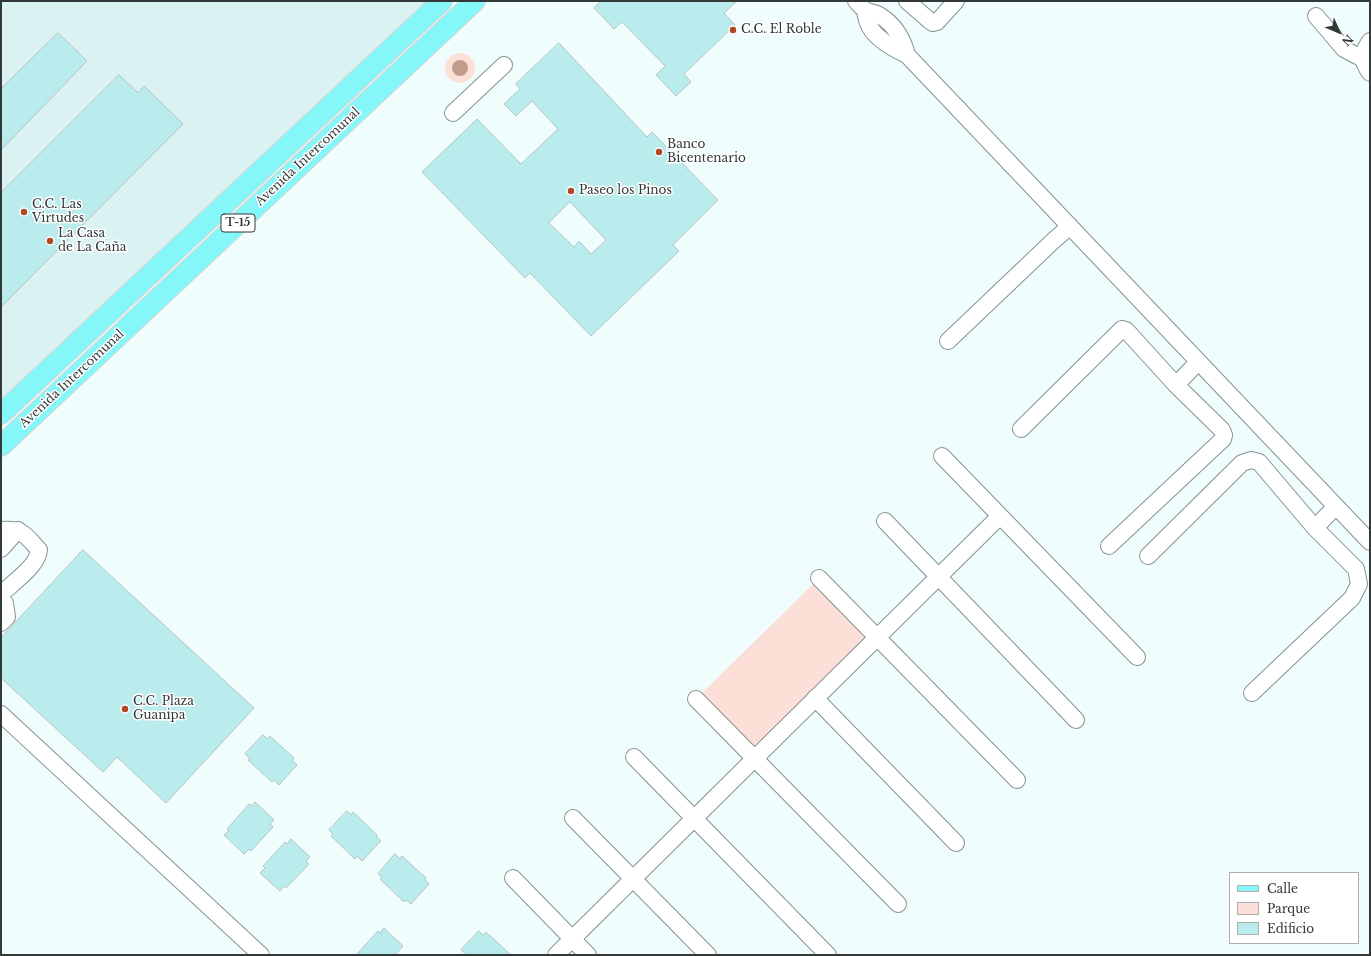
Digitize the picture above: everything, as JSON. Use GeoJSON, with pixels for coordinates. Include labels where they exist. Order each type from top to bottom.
{"type":"FeatureCollection","features":[{"type":"Feature","properties":{"kind":"main road","name":"Avenida Intercomunal"},"geometry":{"type":"LineString","coordinates":[[1,414],[442,1]]}},
{"type":"Feature","properties":{"kind":"main road","name":"Avenida Intercomunal"},"geometry":{"type":"LineString","coordinates":[[1,446],[475,1]]}},
{"type":"Feature","properties":{"kind":"street"},"geometry":{"type":"LineString","coordinates":[[907,1],[933,23],[937,22],[956,1]]}},
{"type":"Feature","properties":{"kind":"street"},"geometry":{"type":"LineString","coordinates":[[860,6],[879,15],[889,24],[904,43],[907,55],[1370,542]]}},
{"type":"Feature","properties":{"kind":"street"},"geometry":{"type":"LineString","coordinates":[[1316,16],[1344,49],[1366,66]]}},
{"type":"Feature","properties":{"kind":"street"},"geometry":{"type":"LineString","coordinates":[[1366,66],[1364,50],[1370,41]]}},
{"type":"Feature","properties":{"kind":"street"},"geometry":{"type":"LineString","coordinates":[[453,113],[504,65]]}},
{"type":"Feature","properties":{"kind":"street"},"geometry":{"type":"LineString","coordinates":[[948,341],[1070,226]]}},
{"type":"Feature","properties":{"kind":"street"},"geometry":{"type":"LineString","coordinates":[[1022,428],[1122,329],[1126,330],[1176,385],[1222,430],[1224,435],[1223,439],[1109,546]]}},
{"type":"Feature","properties":{"kind":"street"},"geometry":{"type":"LineString","coordinates":[[1176,385],[1198,362]]}},
{"type":"Feature","properties":{"kind":"street"},"geometry":{"type":"LineString","coordinates":[[942,456],[1137,657]]}},
{"type":"Feature","properties":{"kind":"street"},"geometry":{"type":"LineString","coordinates":[[1148,556],[1242,463],[1251,460],[1259,462],[1315,528],[1356,569],[1359,584],[1352,598],[1252,693]]}},
{"type":"Feature","properties":{"kind":"street"},"geometry":{"type":"LineString","coordinates":[[1315,528],[1336,506]]}},
{"type":"Feature","properties":{"kind":"street"},"geometry":{"type":"LineString","coordinates":[[556,955],[1000,516]]}},
{"type":"Feature","properties":{"kind":"street"},"geometry":{"type":"LineString","coordinates":[[885,521],[1076,720]]}},
{"type":"Feature","properties":{"kind":"street"},"geometry":{"type":"LineString","coordinates":[[1,530],[18,530],[23,533],[38,550],[38,556],[34,562],[4,594],[7,617],[1,623]]}},
{"type":"Feature","properties":{"kind":"street"},"geometry":{"type":"LineString","coordinates":[[1,549],[18,530]]}},
{"type":"Feature","properties":{"kind":"street"},"geometry":{"type":"LineString","coordinates":[[819,578],[1017,780]]}},
{"type":"Feature","properties":{"kind":"street"},"geometry":{"type":"LineString","coordinates":[[815,698],[956,843]]}},
{"type":"Feature","properties":{"kind":"street"},"geometry":{"type":"LineString","coordinates":[[696,699],[898,904]]}},
{"type":"Feature","properties":{"kind":"street"},"geometry":{"type":"LineString","coordinates":[[1,714],[261,955]]}},
{"type":"Feature","properties":{"kind":"street"},"geometry":{"type":"LineString","coordinates":[[634,757],[828,955]]}},
{"type":"Feature","properties":{"kind":"street"},"geometry":{"type":"LineString","coordinates":[[573,818],[708,955]]}},
{"type":"Feature","properties":{"kind":"street"},"geometry":{"type":"LineString","coordinates":[[513,878],[588,955]]}},
{"type":"Feature","properties":{"kind":"shaded area"},"geometry":{"type":"Polygon","coordinates":[[[1,1],[455,1],[1,427],[1,1]]]}},
{"type":"Feature","properties":{"kind":"shaded area"},"geometry":{"type":"Polygon","coordinates":[[[460,60],[466,62],[468,68],[466,74],[460,76],[454,74],[452,68],[454,62],[460,60]]]}},
{"type":"Feature","properties":{"kind":"green space"},"geometry":{"type":"Polygon","coordinates":[[[460,53],[466,54],[474,62],[474,74],[466,82],[460,83],[454,82],[446,74],[445,68],[446,62],[454,54],[460,53]]]}},
{"type":"Feature","properties":{"kind":"green space"},"geometry":{"type":"Polygon","coordinates":[[[819,578],[877,637],[754,758],[696,699],[819,578]]]}},
{"type":"Feature","properties":{"kind":"building"},"geometry":{"type":"Polygon","coordinates":[[[602,1],[737,1],[724,13],[735,25],[684,74],[691,82],[676,96],[656,75],[665,66],[622,22],[614,29],[594,8],[602,1]]]}},
{"type":"Feature","properties":{"kind":"building"},"geometry":{"type":"Polygon","coordinates":[[[58,33],[87,61],[1,150],[1,89],[58,33]]]}},
{"type":"Feature","properties":{"kind":"building"},"geometry":{"type":"Polygon","coordinates":[[[559,43],[647,137],[652,132],[718,200],[673,245],[679,251],[591,336],[530,273],[525,278],[422,172],[477,119],[521,164],[558,129],[532,101],[516,116],[504,104],[520,89],[516,84],[559,43]],[[570,202],[549,223],[574,247],[579,241],[591,254],[606,240],[570,202]]]}},
{"type":"Feature","properties":{"kind":"building"},"geometry":{"type":"Polygon","coordinates":[[[119,75],[138,93],[144,86],[183,124],[1,307],[1,193],[119,75]]]}},
{"type":"Feature","properties":{"kind":"building"},"geometry":{"type":"Polygon","coordinates":[[[83,550],[254,708],[166,803],[117,757],[103,772],[1,678],[1,638],[83,550]]]}},
{"type":"Feature","properties":{"kind":"building"},"geometry":{"type":"Polygon","coordinates":[[[263,735],[268,739],[270,736],[294,758],[292,760],[297,765],[279,785],[274,780],[272,782],[248,760],[250,758],[245,754],[263,735]]]}},
{"type":"Feature","properties":{"kind":"building"},"geometry":{"type":"Polygon","coordinates":[[[255,802],[274,820],[270,824],[273,827],[251,851],[249,849],[244,854],[224,835],[229,831],[227,829],[249,804],[252,806],[255,802]]]}},
{"type":"Feature","properties":{"kind":"building"},"geometry":{"type":"Polygon","coordinates":[[[347,811],[351,815],[353,812],[377,835],[376,836],[381,841],[362,861],[357,856],[355,859],[331,836],[333,834],[329,830],[347,811]]]}},
{"type":"Feature","properties":{"kind":"building"},"geometry":{"type":"Polygon","coordinates":[[[291,839],[310,857],[306,861],[309,864],[286,888],[284,886],[280,891],[260,873],[265,868],[263,866],[285,842],[287,844],[291,839]]]}},
{"type":"Feature","properties":{"kind":"building"},"geometry":{"type":"Polygon","coordinates":[[[395,854],[400,859],[402,856],[426,878],[425,880],[429,884],[411,904],[406,900],[404,902],[380,879],[382,877],[378,874],[395,854]]]}},
{"type":"Feature","properties":{"kind":"building"},"geometry":{"type":"Polygon","coordinates":[[[384,928],[403,946],[395,955],[356,955],[378,931],[380,933],[384,928]]]}},
{"type":"Feature","properties":{"kind":"building"},"geometry":{"type":"Polygon","coordinates":[[[479,931],[483,935],[486,932],[511,955],[467,955],[461,950],[479,931]]]}},
{"type":"Feature","properties":{"kind":"place","name":"C.C. El Roble"},"geometry":{"type":"Point","coordinates":[733,30]}},
{"type":"Feature","properties":{"kind":"place","name":"Banco Bicentenario"},"geometry":{"type":"Point","coordinates":[659,152]}},
{"type":"Feature","properties":{"kind":"place","name":"Paseo los Pinos"},"geometry":{"type":"Point","coordinates":[571,191]}},
{"type":"Feature","properties":{"kind":"place","name":"C.C. Las Virtudes"},"geometry":{"type":"Point","coordinates":[24,212]}},
{"type":"Feature","properties":{"kind":"place","name":"La Casa de La Caña"},"geometry":{"type":"Point","coordinates":[50,241]}},
{"type":"Feature","properties":{"kind":"place","name":"C.C. Plaza Guanipa"},"geometry":{"type":"Point","coordinates":[125,709]}}]}
